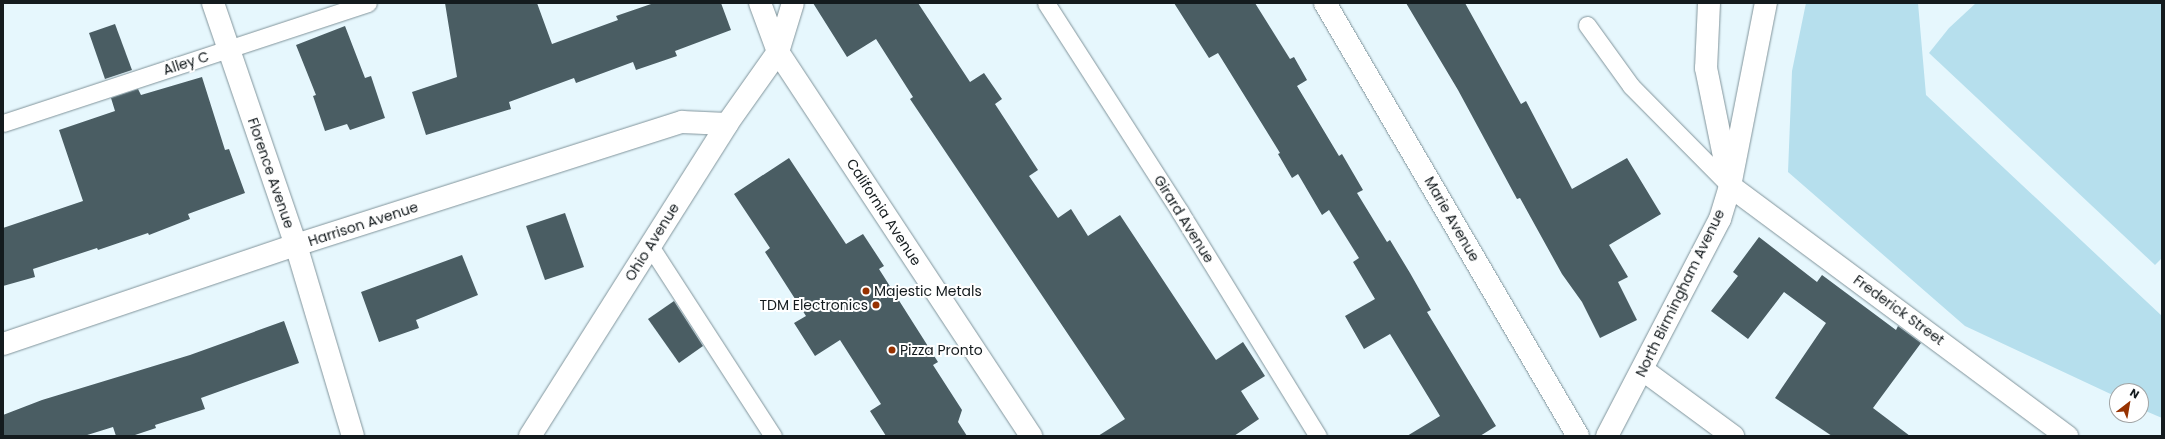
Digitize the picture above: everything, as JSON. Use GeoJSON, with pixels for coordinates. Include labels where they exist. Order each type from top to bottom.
{"type":"FeatureCollection","features":[{"type":"Feature","properties":{"kind":"street","name":"Florence Avenue"},"geometry":{"type":"LineString","coordinates":[[213,3],[296,245],[353,436]]}},
{"type":"Feature","properties":{"kind":"street","name":"California Avenue"},"geometry":{"type":"LineString","coordinates":[[760,3],[778,52],[1031,436]]}},
{"type":"Feature","properties":{"kind":"street","name":"Ohio Avenue"},"geometry":{"type":"LineString","coordinates":[[537,433],[650,246],[727,124],[778,52],[793,3]]}},
{"type":"Feature","properties":{"kind":"street","name":"Marie Avenue"},"geometry":{"type":"LineString","coordinates":[[1325,3],[1578,436]]}},
{"type":"Feature","properties":{"kind":"street"},"geometry":{"type":"LineString","coordinates":[[1708,3],[1706,68],[1730,186]]}},
{"type":"Feature","properties":{"kind":"street","name":"North Birmingham Avenue"},"geometry":{"type":"LineString","coordinates":[[1607,436],[1643,370],[1720,219],[1730,186],[1766,3]]}},
{"type":"Feature","properties":{"kind":"street","name":"Harrison Avenue"},"geometry":{"type":"LineString","coordinates":[[3,344],[296,245],[682,122],[727,124]]}},
{"type":"Feature","properties":{"kind":"street","name":"Frederick Street"},"geometry":{"type":"LineString","coordinates":[[1730,186],[2067,436]]}},
{"type":"Feature","properties":{"kind":"street"},"geometry":{"type":"LineString","coordinates":[[1643,370],[1733,436]]}},
{"type":"Feature","properties":{"kind":"lane","name":"Alley C"},"geometry":{"type":"LineString","coordinates":[[3,123],[368,3]]}},
{"type":"Feature","properties":{"kind":"lane","name":"Girard Avenue"},"geometry":{"type":"LineString","coordinates":[[1046,3],[1180,212],[1318,436]]}},
{"type":"Feature","properties":{"kind":"lane"},"geometry":{"type":"LineString","coordinates":[[1587,25],[1631,86],[1730,186]]}},
{"type":"Feature","properties":{"kind":"lane"},"geometry":{"type":"LineString","coordinates":[[650,246],[773,436]]}},
{"type":"Feature","properties":{"kind":"shaded area"},"geometry":{"type":"Polygon","coordinates":[[[1806,3],[1918,3],[1926,95],[2162,316],[2162,418],[2149,412],[2149,383],[2109,383],[2109,393],[1965,326],[1788,172],[1792,71],[1806,3]]]}},
{"type":"Feature","properties":{"kind":"shaded area"},"geometry":{"type":"Polygon","coordinates":[[[1976,3],[2162,3],[2162,258],[2155,265],[1929,53],[1949,28],[1976,3]]]}},
{"type":"Feature","properties":{"kind":"building"},"geometry":{"type":"Polygon","coordinates":[[[445,3],[537,3],[552,44],[618,20],[616,16],[654,3],[721,3],[731,30],[675,51],[677,56],[636,70],[633,62],[576,83],[574,78],[509,102],[511,109],[426,135],[412,92],[457,77],[445,3]]]}},
{"type":"Feature","properties":{"kind":"building"},"geometry":{"type":"Polygon","coordinates":[[[813,3],[918,3],[970,82],[984,73],[1002,99],[995,104],[1038,170],[1029,176],[1058,218],[1071,209],[1088,236],[1120,215],[1216,360],[1243,342],[1265,376],[1241,391],[1259,419],[1234,436],[1098,436],[1125,419],[910,99],[913,97],[876,39],[847,57],[813,3]]]}},
{"type":"Feature","properties":{"kind":"building"},"geometry":{"type":"Polygon","coordinates":[[[1174,3],[1255,3],[1290,59],[1294,57],[1307,80],[1297,86],[1339,156],[1342,154],[1363,190],[1357,193],[1387,242],[1390,240],[1410,273],[1431,310],[1427,312],[1496,426],[1480,436],[1407,436],[1440,416],[1390,334],[1364,349],[1345,316],[1375,299],[1353,262],[1359,258],[1329,210],[1322,215],[1298,174],[1292,178],[1278,154],[1280,153],[1218,53],[1209,58],[1174,3]]]}},
{"type":"Feature","properties":{"kind":"building"},"geometry":{"type":"Polygon","coordinates":[[[1406,3],[1465,3],[1521,104],[1526,101],[1572,189],[1627,158],[1661,214],[1609,245],[1628,277],[1618,282],[1637,320],[1600,338],[1582,302],[1562,274],[1520,198],[1517,199],[1458,90],[1406,3]]]}},
{"type":"Feature","properties":{"kind":"building"},"geometry":{"type":"Polygon","coordinates":[[[115,24],[132,70],[105,79],[89,33],[115,24]]]}},
{"type":"Feature","properties":{"kind":"building"},"geometry":{"type":"Polygon","coordinates":[[[345,26],[365,78],[371,76],[385,118],[350,130],[347,124],[325,131],[313,96],[316,95],[296,45],[345,26]]]}},
{"type":"Feature","properties":{"kind":"building"},"geometry":{"type":"Polygon","coordinates":[[[202,77],[225,150],[229,149],[245,193],[188,214],[190,219],[149,235],[148,233],[98,250],[97,248],[33,269],[35,277],[3,286],[3,228],[83,201],[59,130],[115,111],[111,98],[138,89],[141,95],[202,77]]]}},
{"type":"Feature","properties":{"kind":"building"},"geometry":{"type":"Polygon","coordinates":[[[789,158],[846,244],[863,234],[884,266],[879,269],[938,362],[933,365],[962,410],[958,422],[967,436],[886,436],[870,411],[881,404],[840,340],[815,356],[794,323],[806,316],[765,252],[770,248],[734,194],[789,158]]]}},
{"type":"Feature","properties":{"kind":"building"},"geometry":{"type":"Polygon","coordinates":[[[565,213],[584,267],[545,280],[526,226],[565,213]]]}},
{"type":"Feature","properties":{"kind":"building"},"geometry":{"type":"Polygon","coordinates":[[[1759,237],[1817,282],[1822,275],[1896,330],[1898,326],[1921,343],[1873,408],[1910,436],[1832,436],[1775,398],[1826,323],[1784,292],[1748,339],[1711,311],[1738,276],[1733,272],[1759,237]]]}},
{"type":"Feature","properties":{"kind":"building"},"geometry":{"type":"Polygon","coordinates":[[[462,255],[478,295],[416,320],[419,328],[379,342],[361,292],[462,255]]]}},
{"type":"Feature","properties":{"kind":"building"},"geometry":{"type":"Polygon","coordinates":[[[674,301],[703,346],[679,363],[648,319],[674,301]]]}},
{"type":"Feature","properties":{"kind":"building"},"geometry":{"type":"Polygon","coordinates":[[[284,321],[299,363],[201,398],[205,409],[155,425],[156,428],[132,436],[116,436],[113,427],[84,436],[3,436],[3,415],[42,400],[190,355],[284,321]]]}},
{"type":"Feature","properties":{"kind":"place","name":"Majestic Metals"},"geometry":{"type":"Point","coordinates":[866,291]}},
{"type":"Feature","properties":{"kind":"place","name":"TDM Electronics"},"geometry":{"type":"Point","coordinates":[876,305]}},
{"type":"Feature","properties":{"kind":"place","name":"Pizza Pronto"},"geometry":{"type":"Point","coordinates":[892,350]}}]}
